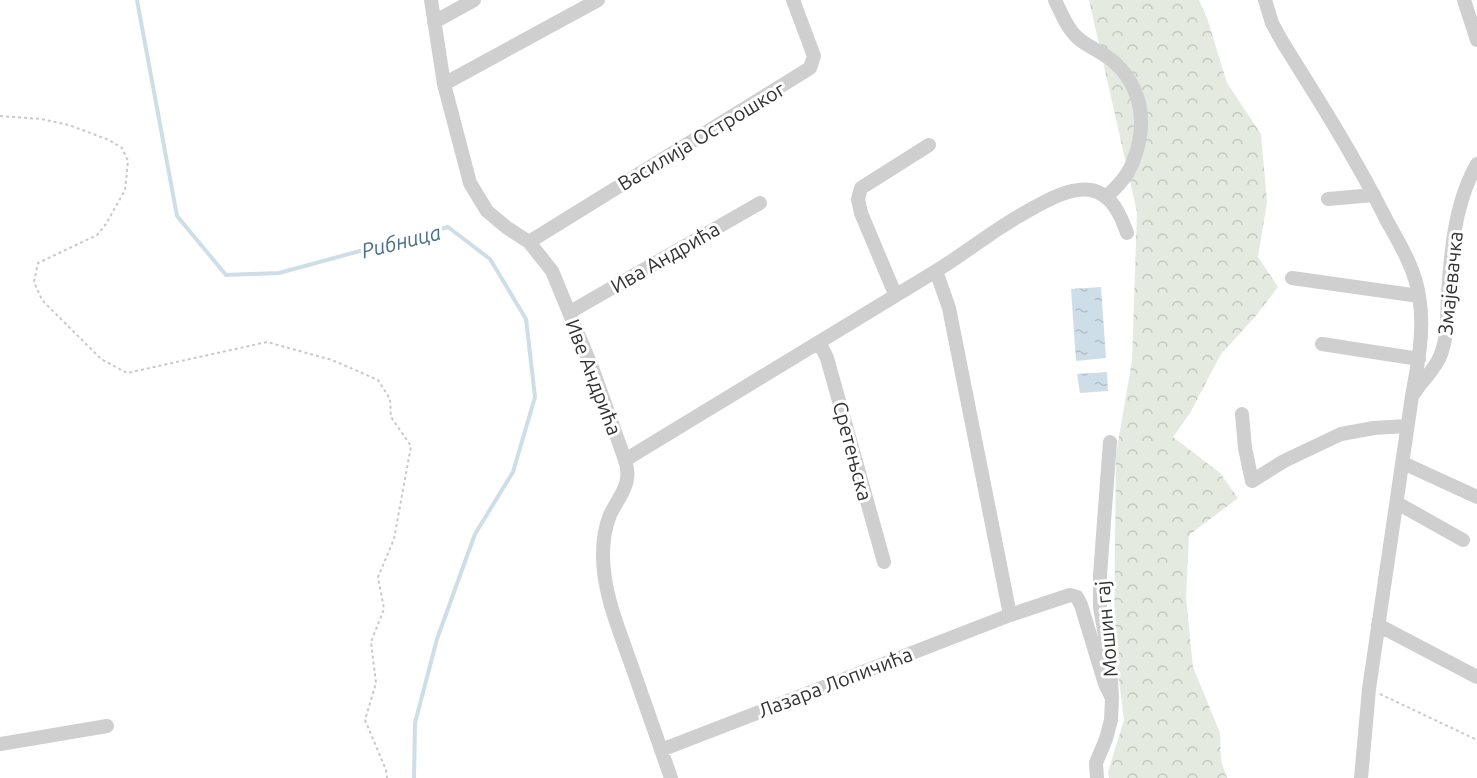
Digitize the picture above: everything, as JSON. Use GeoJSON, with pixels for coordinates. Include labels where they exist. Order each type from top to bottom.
{"type":"FeatureCollection","features":[{"type":"Feature","properties":{"kind":"street","name":"Иве Андрића"},"geometry":{"type":"LineString","coordinates":[[431,0],[444,84],[470,183],[487,211],[529,242],[552,271],[570,312],[625,460],[629,474],[627,484],[610,514],[605,530],[603,554],[605,582],[615,618],[671,778]]}},
{"type":"Feature","properties":{"kind":"street"},"geometry":{"type":"LineString","coordinates":[[434,22],[474,0]]}},
{"type":"Feature","properties":{"kind":"street"},"geometry":{"type":"LineString","coordinates":[[444,84],[598,0]]}},
{"type":"Feature","properties":{"kind":"street","name":"Василија Острошког"},"geometry":{"type":"LineString","coordinates":[[529,242],[810,68],[814,56],[793,0]]}},
{"type":"Feature","properties":{"kind":"street"},"geometry":{"type":"LineString","coordinates":[[1055,0],[1062,16],[1077,38],[1114,62],[1126,76],[1142,111],[1142,127],[1131,171],[1121,184],[1106,197]]}},
{"type":"Feature","properties":{"kind":"street","name":"Змајевачка"},"geometry":{"type":"LineString","coordinates":[[1265,0],[1272,23],[1283,43],[1360,167],[1411,268],[1419,296],[1421,323],[1419,359],[1407,426],[1369,689],[1361,778]]}},
{"type":"Feature","properties":{"kind":"street"},"geometry":{"type":"LineString","coordinates":[[1464,0],[1477,40]]}},
{"type":"Feature","properties":{"kind":"street"},"geometry":{"type":"LineString","coordinates":[[895,294],[861,213],[858,199],[861,189],[929,145]]}},
{"type":"Feature","properties":{"kind":"street","name":"Змајевачка"},"geometry":{"type":"LineString","coordinates":[[1412,396],[1435,367],[1443,348],[1448,288],[1460,204],[1467,180],[1477,164]]}},
{"type":"Feature","properties":{"kind":"street"},"geometry":{"type":"LineString","coordinates":[[625,460],[936,271],[1019,216],[1072,191],[1091,190],[1106,197],[1120,215],[1127,233]]}},
{"type":"Feature","properties":{"kind":"street"},"geometry":{"type":"LineString","coordinates":[[1328,199],[1374,195]]}},
{"type":"Feature","properties":{"kind":"street","name":"Ива Андрића"},"geometry":{"type":"LineString","coordinates":[[570,312],[760,202]]}},
{"type":"Feature","properties":{"kind":"street"},"geometry":{"type":"LineString","coordinates":[[936,271],[949,308],[1010,615]]}},
{"type":"Feature","properties":{"kind":"street","name":"Змајевачка"},"geometry":{"type":"LineString","coordinates":[[1292,278],[1419,296]]}},
{"type":"Feature","properties":{"kind":"street","name":"Сретењска"},"geometry":{"type":"LineString","coordinates":[[819,342],[827,358],[884,562]]}},
{"type":"Feature","properties":{"kind":"street","name":"Змајевачка"},"geometry":{"type":"LineString","coordinates":[[1322,344],[1419,359]]}},
{"type":"Feature","properties":{"kind":"street"},"geometry":{"type":"LineString","coordinates":[[1242,414],[1245,448],[1252,481],[1284,461],[1341,434],[1374,428],[1407,426]]}},
{"type":"Feature","properties":{"kind":"street","name":"Мошин гај"},"geometry":{"type":"LineString","coordinates":[[1096,776],[1096,764],[1111,720],[1112,698],[1110,664],[1100,608],[1110,442]]}},
{"type":"Feature","properties":{"kind":"street"},"geometry":{"type":"LineString","coordinates":[[1403,464],[1477,497]]}},
{"type":"Feature","properties":{"kind":"street"},"geometry":{"type":"LineString","coordinates":[[1397,503],[1463,540]]}},
{"type":"Feature","properties":{"kind":"street","name":"Лазара Лопичића"},"geometry":{"type":"LineString","coordinates":[[661,750],[1010,615],[1070,595],[1077,597],[1091,634],[1105,684],[1112,698]]}},
{"type":"Feature","properties":{"kind":"street"},"geometry":{"type":"LineString","coordinates":[[1378,625],[1477,676]]}},
{"type":"Feature","properties":{"kind":"street"},"geometry":{"type":"LineString","coordinates":[[0,744],[107,726]]}},
{"type":"Feature","properties":{"kind":"street"},"geometry":{"type":"LineString","coordinates":[[1082,778],[1096,776]]}},
{"type":"Feature","properties":{"kind":"path"},"geometry":{"type":"LineString","coordinates":[[0,116],[41,119],[69,125],[109,140],[122,148],[128,161],[125,190],[106,224],[97,235],[38,263],[34,282],[42,300],[101,359],[127,373],[267,342],[332,360],[378,380],[390,399],[391,417],[411,446],[394,539],[378,577],[384,609],[370,642],[376,683],[365,720],[387,770],[387,778]]}},
{"type":"Feature","properties":{"kind":"path"},"geometry":{"type":"LineString","coordinates":[[1369,689],[1477,740]]}},
{"type":"Feature","properties":{"kind":"green space"},"geometry":{"type":"Polygon","coordinates":[[[1089,0],[1199,0],[1207,18],[1227,83],[1261,134],[1267,202],[1258,257],[1278,287],[1255,317],[1221,354],[1190,413],[1173,437],[1220,473],[1238,498],[1189,535],[1186,597],[1193,667],[1220,733],[1221,761],[1227,778],[1109,778],[1108,772],[1124,720],[1114,641],[1116,454],[1132,361],[1137,212],[1089,0]]]}},
{"type":"Feature","properties":{"kind":"water"},"geometry":{"type":"Polygon","coordinates":[[[1101,287],[1106,358],[1076,361],[1071,289],[1101,287]]]}},
{"type":"Feature","properties":{"kind":"water"},"geometry":{"type":"Polygon","coordinates":[[[1107,372],[1108,391],[1080,393],[1077,374],[1107,372]]]}},
{"type":"Feature","properties":{"kind":"waterway","name":"Рибница"},"geometry":{"type":"LineString","coordinates":[[137,0],[177,216],[226,275],[279,273],[448,227],[490,259],[526,319],[535,397],[513,472],[475,534],[437,639],[415,723],[414,778]]}}]}
